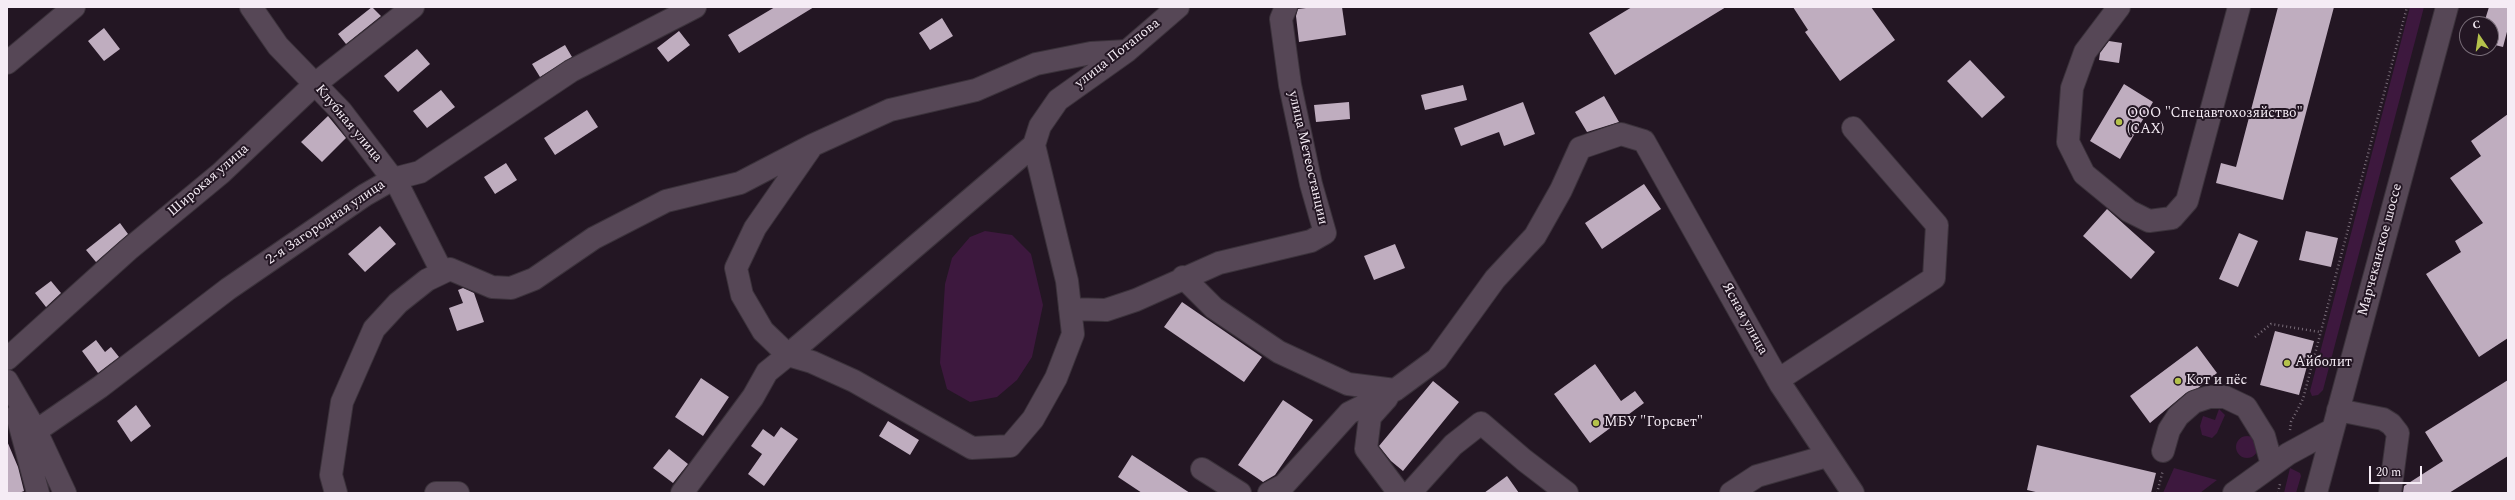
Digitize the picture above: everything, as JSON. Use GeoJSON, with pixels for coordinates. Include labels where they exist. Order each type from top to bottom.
{"type":"FeatureCollection","features":[{"type":"Feature","properties":{"kind":"street"},"geometry":{"type":"LineString","coordinates":[[7,63],[74,7]]}},
{"type":"Feature","properties":{"kind":"street","name":"Клубная улица"},"geometry":{"type":"LineString","coordinates":[[251,7],[278,46],[340,111],[393,179],[442,272]]}},
{"type":"Feature","properties":{"kind":"street","name":"Широкая улица"},"geometry":{"type":"LineString","coordinates":[[7,359],[128,250],[221,172],[315,84],[414,7]]}},
{"type":"Feature","properties":{"kind":"street","name":"2-я Загородная улица"},"geometry":{"type":"LineString","coordinates":[[36,431],[100,387],[228,289],[365,195],[393,179],[420,172],[571,71],[695,7]]}},
{"type":"Feature","properties":{"kind":"street","name":"улица Потапова"},"geometry":{"type":"LineString","coordinates":[[1034,145],[1040,126],[1058,100],[1127,51],[1178,7]]}},
{"type":"Feature","properties":{"kind":"street","name":"улица Метеостанции"},"geometry":{"type":"LineString","coordinates":[[1070,309],[1106,310],[1136,300],[1183,277],[1219,263],[1311,241],[1325,234],[1310,184],[1290,85],[1281,19],[1286,7]]}},
{"type":"Feature","properties":{"kind":"street"},"geometry":{"type":"LineString","coordinates":[[2120,7],[2084,52],[2072,88],[2068,142],[2084,174],[2129,211],[2149,221],[2172,218],[2188,201],[2239,7]]}},
{"type":"Feature","properties":{"kind":"street","name":"Марчеканское шоссе"},"geometry":{"type":"LineString","coordinates":[[2316,493],[2447,7]]}},
{"type":"Feature","properties":{"kind":"street"},"geometry":{"type":"LineString","coordinates":[[336,493],[331,475],[342,402],[374,329],[398,303],[427,280],[450,269],[492,287],[512,288],[534,279],[594,238],[660,204],[740,183],[813,145],[890,110],[976,90],[1036,64],[1091,53],[1127,51]]}},
{"type":"Feature","properties":{"kind":"street"},"geometry":{"type":"LineString","coordinates":[[1778,380],[1934,278],[1937,225],[1852,128]]}},
{"type":"Feature","properties":{"kind":"street","name":"Ясная улица"},"geometry":{"type":"LineString","coordinates":[[1395,390],[1437,359],[1495,279],[1534,236],[1561,190],[1580,148],[1621,134],[1644,140],[1778,380],[1827,456],[1853,493]]}},
{"type":"Feature","properties":{"kind":"street"},"geometry":{"type":"LineString","coordinates":[[682,493],[753,397],[767,372],[788,356],[1034,145],[1067,281],[1073,334],[1056,378],[1033,419],[1010,446],[972,448],[854,381],[812,362],[788,356],[763,331],[742,295],[736,268],[755,228],[813,145]]}},
{"type":"Feature","properties":{"kind":"street"},"geometry":{"type":"LineString","coordinates":[[1183,277],[1214,308],[1279,352],[1348,384],[1395,390]]}},
{"type":"Feature","properties":{"kind":"street"},"geometry":{"type":"LineString","coordinates":[[8,384],[36,431],[65,493]]}},
{"type":"Feature","properties":{"kind":"street"},"geometry":{"type":"LineString","coordinates":[[8,384],[29,466],[38,493]]}},
{"type":"Feature","properties":{"kind":"street"},"geometry":{"type":"LineString","coordinates":[[1269,493],[1284,485],[1349,414],[1395,390]]}},
{"type":"Feature","properties":{"kind":"street"},"geometry":{"type":"LineString","coordinates":[[1395,390],[1370,417],[1366,449],[1399,493]]}},
{"type":"Feature","properties":{"kind":"street"},"geometry":{"type":"LineString","coordinates":[[2163,459],[2169,430],[2178,416],[2194,402],[2209,397],[2225,397],[2246,407],[2280,460]]}},
{"type":"Feature","properties":{"kind":"street"},"geometry":{"type":"LineString","coordinates":[[2234,493],[2335,420],[2383,420],[2391,424],[2398,433],[2390,493]]}},
{"type":"Feature","properties":{"kind":"street"},"geometry":{"type":"LineString","coordinates":[[1410,493],[1453,445],[1481,423],[1524,460],[1567,493]]}},
{"type":"Feature","properties":{"kind":"street"},"geometry":{"type":"LineString","coordinates":[[1731,493],[1758,476],[1827,456]]}},
{"type":"Feature","properties":{"kind":"street"},"geometry":{"type":"LineString","coordinates":[[1202,469],[1240,493]]}},
{"type":"Feature","properties":{"kind":"street"},"geometry":{"type":"LineString","coordinates":[[436,493],[458,493]]}},
{"type":"Feature","properties":{"kind":"path"},"geometry":{"type":"LineString","coordinates":[[2280,460],[2291,422],[2303,399],[2407,7]]}},
{"type":"Feature","properties":{"kind":"path"},"geometry":{"type":"LineString","coordinates":[[2255,337],[2272,324],[2320,332]]}},
{"type":"Feature","properties":{"kind":"path"},"geometry":{"type":"LineString","coordinates":[[2157,493],[2163,459]]}},
{"type":"Feature","properties":{"kind":"shaded area"},"geometry":{"type":"Polygon","coordinates":[[[2410,7],[2424,7],[2323,390],[2318,395],[2312,396],[2310,391],[2410,7]]]}},
{"type":"Feature","properties":{"kind":"shaded area"},"geometry":{"type":"Polygon","coordinates":[[[985,231],[1012,235],[1031,254],[1043,305],[1032,357],[1017,380],[997,397],[970,402],[947,389],[940,363],[945,284],[952,258],[970,237],[985,231]]]}},
{"type":"Feature","properties":{"kind":"shaded area"},"geometry":{"type":"Polygon","coordinates":[[[2219,409],[2225,415],[2217,433],[2212,438],[2202,435],[2200,426],[2203,416],[2215,420],[2219,409]]]}},
{"type":"Feature","properties":{"kind":"shaded area"},"geometry":{"type":"Polygon","coordinates":[[[2243,436],[2251,436],[2258,443],[2258,451],[2251,458],[2243,458],[2236,451],[2236,443],[2243,436]]]}},
{"type":"Feature","properties":{"kind":"shaded area"},"geometry":{"type":"Polygon","coordinates":[[[2174,468],[2217,480],[2200,493],[2163,493],[2174,468]]]}},
{"type":"Feature","properties":{"kind":"shaded area"},"geometry":{"type":"Polygon","coordinates":[[[2290,468],[2300,473],[2301,476],[2296,493],[2284,493],[2290,468]]]}},
{"type":"Feature","properties":{"kind":"building"},"geometry":{"type":"Polygon","coordinates":[[[372,7],[381,16],[346,44],[338,34],[372,7]]]}},
{"type":"Feature","properties":{"kind":"building"},"geometry":{"type":"Polygon","coordinates":[[[775,7],[814,7],[739,53],[728,35],[775,7]]]}},
{"type":"Feature","properties":{"kind":"building"},"geometry":{"type":"Polygon","coordinates":[[[1314,7],[1342,7],[1346,35],[1299,42],[1296,16],[1298,9],[1314,7]]]}},
{"type":"Feature","properties":{"kind":"building"},"geometry":{"type":"Polygon","coordinates":[[[1632,7],[1726,7],[1615,75],[1589,33],[1632,7]]]}},
{"type":"Feature","properties":{"kind":"building"},"geometry":{"type":"Polygon","coordinates":[[[1793,7],[1871,7],[1895,40],[1840,81],[1805,32],[1808,30],[1793,7]]]}},
{"type":"Feature","properties":{"kind":"building"},"geometry":{"type":"Polygon","coordinates":[[[2278,7],[2334,7],[2283,200],[2216,183],[2221,163],[2236,167],[2278,7]]]}},
{"type":"Feature","properties":{"kind":"building"},"geometry":{"type":"Polygon","coordinates":[[[2489,7],[2508,7],[2508,28],[2503,47],[2499,46],[2499,16],[2486,16],[2489,7]]]}},
{"type":"Feature","properties":{"kind":"building"},"geometry":{"type":"Polygon","coordinates":[[[942,18],[953,36],[930,50],[919,33],[942,18]]]}},
{"type":"Feature","properties":{"kind":"building"},"geometry":{"type":"Polygon","coordinates":[[[104,28],[120,49],[104,61],[88,41],[104,28]]]}},
{"type":"Feature","properties":{"kind":"building"},"geometry":{"type":"Polygon","coordinates":[[[679,31],[690,45],[668,62],[657,48],[679,31]]]}},
{"type":"Feature","properties":{"kind":"building"},"geometry":{"type":"Polygon","coordinates":[[[2109,41],[2122,43],[2119,63],[2099,60],[2100,53],[2109,41]]]}},
{"type":"Feature","properties":{"kind":"building"},"geometry":{"type":"Polygon","coordinates":[[[565,45],[572,57],[540,77],[532,64],[565,45]]]}},
{"type":"Feature","properties":{"kind":"building"},"geometry":{"type":"Polygon","coordinates":[[[417,49],[430,64],[398,92],[384,76],[417,49]]]}},
{"type":"Feature","properties":{"kind":"building"},"geometry":{"type":"Polygon","coordinates":[[[1970,60],[2005,97],[1982,118],[1947,81],[1970,60]]]}},
{"type":"Feature","properties":{"kind":"building"},"geometry":{"type":"Polygon","coordinates":[[[2124,84],[2153,102],[2120,159],[2090,141],[2124,84]]]}},
{"type":"Feature","properties":{"kind":"building"},"geometry":{"type":"Polygon","coordinates":[[[1463,85],[1467,100],[1425,110],[1421,95],[1463,85]]]}},
{"type":"Feature","properties":{"kind":"building"},"geometry":{"type":"Polygon","coordinates":[[[441,90],[455,107],[427,128],[413,111],[441,90]]]}},
{"type":"Feature","properties":{"kind":"building"},"geometry":{"type":"Polygon","coordinates":[[[1604,96],[1619,122],[1587,132],[1575,112],[1604,96]]]}},
{"type":"Feature","properties":{"kind":"building"},"geometry":{"type":"Polygon","coordinates":[[[1349,102],[1350,119],[1316,122],[1314,105],[1349,102]]]}},
{"type":"Feature","properties":{"kind":"building"},"geometry":{"type":"Polygon","coordinates":[[[1523,102],[1535,134],[1504,146],[1499,132],[1461,146],[1454,128],[1523,102]]]}},
{"type":"Feature","properties":{"kind":"building"},"geometry":{"type":"Polygon","coordinates":[[[587,110],[598,127],[555,155],[544,138],[587,110]]]}},
{"type":"Feature","properties":{"kind":"building"},"geometry":{"type":"Polygon","coordinates":[[[2508,114],[2508,338],[2479,357],[2426,274],[2461,252],[2455,241],[2483,223],[2450,178],[2481,156],[2471,141],[2508,114]]]}},
{"type":"Feature","properties":{"kind":"building"},"geometry":{"type":"Polygon","coordinates":[[[328,116],[346,138],[322,162],[301,142],[328,116]]]}},
{"type":"Feature","properties":{"kind":"building"},"geometry":{"type":"Polygon","coordinates":[[[506,163],[517,180],[495,194],[484,177],[506,163]]]}},
{"type":"Feature","properties":{"kind":"building"},"geometry":{"type":"Polygon","coordinates":[[[1644,184],[1661,209],[1602,249],[1585,223],[1644,184]]]}},
{"type":"Feature","properties":{"kind":"building"},"geometry":{"type":"Polygon","coordinates":[[[2107,209],[2155,252],[2131,279],[2083,236],[2107,209]]]}},
{"type":"Feature","properties":{"kind":"building"},"geometry":{"type":"Polygon","coordinates":[[[120,223],[128,234],[96,262],[86,250],[120,223]]]}},
{"type":"Feature","properties":{"kind":"building"},"geometry":{"type":"Polygon","coordinates":[[[380,226],[396,244],[365,272],[348,254],[380,226]]]}},
{"type":"Feature","properties":{"kind":"building"},"geometry":{"type":"Polygon","coordinates":[[[2306,231],[2338,238],[2331,267],[2299,260],[2306,231]]]}},
{"type":"Feature","properties":{"kind":"building"},"geometry":{"type":"Polygon","coordinates":[[[2239,233],[2258,241],[2238,287],[2219,279],[2239,233]]]}},
{"type":"Feature","properties":{"kind":"building"},"geometry":{"type":"Polygon","coordinates":[[[1395,244],[1405,268],[1374,280],[1364,256],[1395,244]]]}},
{"type":"Feature","properties":{"kind":"building"},"geometry":{"type":"Polygon","coordinates":[[[51,281],[61,293],[46,307],[35,293],[51,281]]]}},
{"type":"Feature","properties":{"kind":"building"},"geometry":{"type":"Polygon","coordinates":[[[463,288],[474,293],[484,322],[457,331],[449,308],[463,303],[458,290],[463,288]]]}},
{"type":"Feature","properties":{"kind":"building"},"geometry":{"type":"Polygon","coordinates":[[[1182,302],[1262,357],[1244,382],[1164,327],[1182,302]]]}},
{"type":"Feature","properties":{"kind":"building","name":"Айболит"},"geometry":{"type":"Polygon","coordinates":[[[2275,331],[2314,341],[2299,395],[2260,385],[2275,331]]]}},
{"type":"Feature","properties":{"kind":"building"},"geometry":{"type":"Polygon","coordinates":[[[96,340],[105,352],[111,347],[119,357],[98,373],[82,351],[96,340]]]}},
{"type":"Feature","properties":{"kind":"building","name":"Кот и пёс"},"geometry":{"type":"Polygon","coordinates":[[[2197,346],[2217,373],[2198,388],[2186,393],[2150,423],[2130,396],[2197,346]]]}},
{"type":"Feature","properties":{"kind":"building","name":"МБУ \"Горсвет\""},"geometry":{"type":"Polygon","coordinates":[[[1595,364],[1621,401],[1635,391],[1644,403],[1590,443],[1554,394],[1595,364]]]}},
{"type":"Feature","properties":{"kind":"building"},"geometry":{"type":"Polygon","coordinates":[[[701,378],[729,397],[703,436],[675,417],[701,378]]]}},
{"type":"Feature","properties":{"kind":"building"},"geometry":{"type":"Polygon","coordinates":[[[2508,380],[2508,456],[2449,493],[2403,493],[2404,486],[2443,461],[2425,432],[2508,380]]]}},
{"type":"Feature","properties":{"kind":"building"},"geometry":{"type":"Polygon","coordinates":[[[1433,381],[1459,402],[1403,471],[1391,461],[1379,446],[1433,381]]]}},
{"type":"Feature","properties":{"kind":"building"},"geometry":{"type":"Polygon","coordinates":[[[1283,400],[1313,420],[1275,475],[1263,482],[1238,465],[1283,400]]]}},
{"type":"Feature","properties":{"kind":"building"},"geometry":{"type":"Polygon","coordinates":[[[136,405],[151,426],[131,442],[117,421],[136,405]]]}},
{"type":"Feature","properties":{"kind":"building"},"geometry":{"type":"Polygon","coordinates":[[[888,421],[919,440],[910,455],[879,436],[888,421]]]}},
{"type":"Feature","properties":{"kind":"building"},"geometry":{"type":"Polygon","coordinates":[[[781,427],[798,439],[764,486],[748,474],[762,454],[751,446],[763,429],[774,437],[781,427]]]}},
{"type":"Feature","properties":{"kind":"building"},"geometry":{"type":"Polygon","coordinates":[[[7,441],[18,467],[24,491],[19,493],[7,493],[7,441]]]}},
{"type":"Feature","properties":{"kind":"building"},"geometry":{"type":"Polygon","coordinates":[[[2037,445],[2156,473],[2151,493],[2040,493],[2027,490],[2037,445]]]}},
{"type":"Feature","properties":{"kind":"building"},"geometry":{"type":"Polygon","coordinates":[[[669,449],[688,464],[673,483],[653,468],[669,449]]]}},
{"type":"Feature","properties":{"kind":"building"},"geometry":{"type":"Polygon","coordinates":[[[1132,455],[1190,493],[1142,493],[1118,477],[1132,455]]]}},
{"type":"Feature","properties":{"kind":"building"},"geometry":{"type":"Polygon","coordinates":[[[1507,476],[1519,493],[1484,493],[1507,476]]]}},
{"type":"Feature","properties":{"kind":"place","name":"ООО \"Спецавтохозяйство\" (САХ)"},"geometry":{"type":"Point","coordinates":[2119,122]}},
{"type":"Feature","properties":{"kind":"place","name":"Айболит"},"geometry":{"type":"Point","coordinates":[2287,363]}},
{"type":"Feature","properties":{"kind":"place","name":"Кот и пёс"},"geometry":{"type":"Point","coordinates":[2178,381]}},
{"type":"Feature","properties":{"kind":"place","name":"МБУ \"Горсвет\""},"geometry":{"type":"Point","coordinates":[1596,423]}}]}
